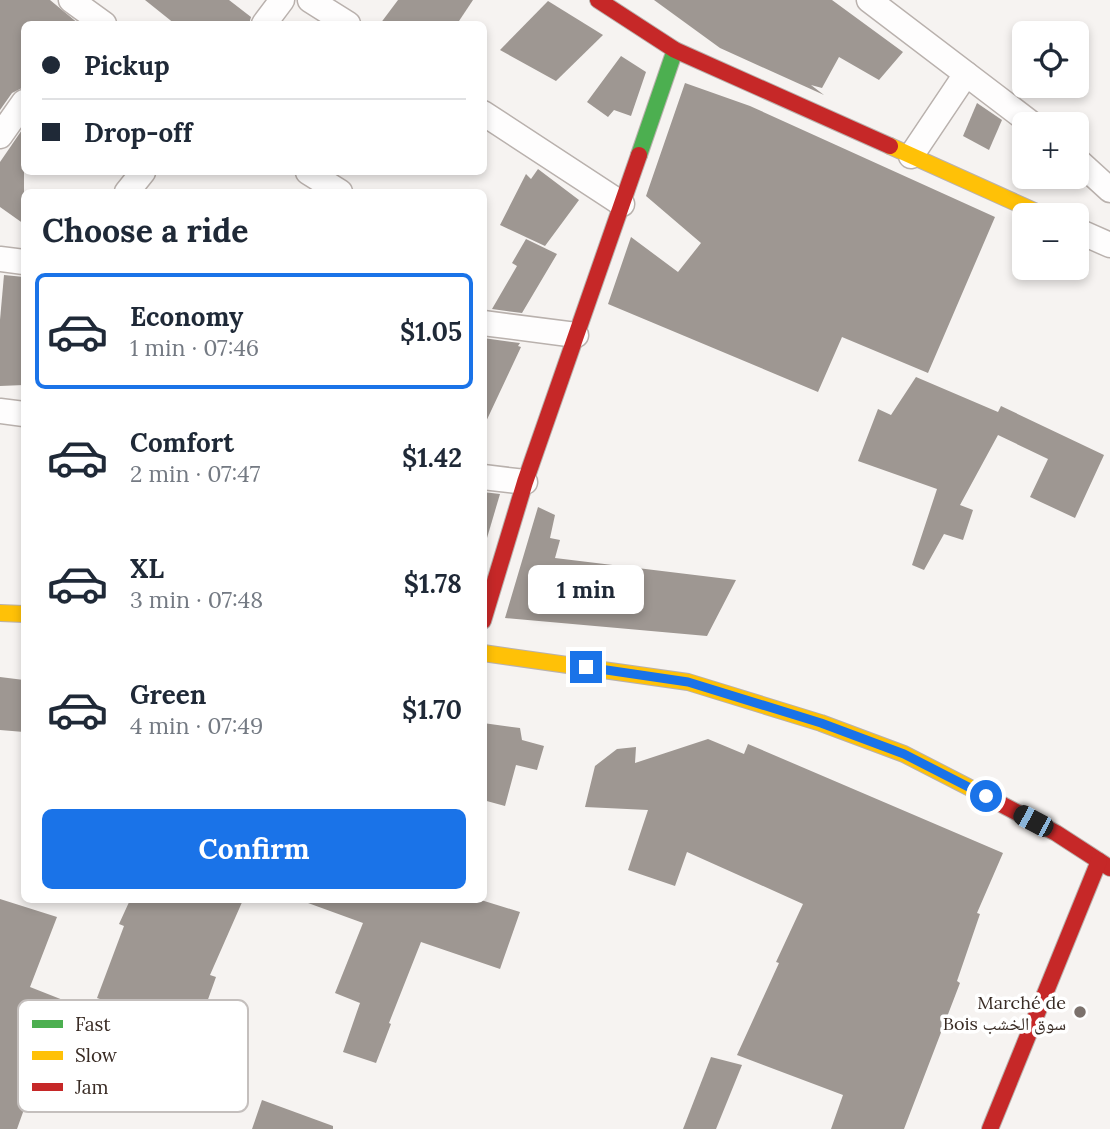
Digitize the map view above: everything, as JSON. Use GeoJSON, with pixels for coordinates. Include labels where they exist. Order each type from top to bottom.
{"type":"FeatureCollection","features":[{"type":"Feature","properties":{"kind":"street"},"geometry":{"type":"LineString","coordinates":[[266,21],[282,0]]}},
{"type":"Feature","properties":{"kind":"street"},"geometry":{"type":"LineString","coordinates":[[310,0],[343,21]]}},
{"type":"Feature","properties":{"kind":"street"},"geometry":{"type":"LineString","coordinates":[[598,0],[675,50],[1016,203]]}},
{"type":"Feature","properties":{"kind":"street"},"geometry":{"type":"LineString","coordinates":[[869,0],[1016,112]]}},
{"type":"Feature","properties":{"kind":"street"},"geometry":{"type":"LineString","coordinates":[[487,608],[525,482],[675,50]]}},
{"type":"Feature","properties":{"kind":"street"},"geometry":{"type":"LineString","coordinates":[[911,156],[965,74]]}},
{"type":"Feature","properties":{"kind":"street"},"geometry":{"type":"LineString","coordinates":[[0,136],[21,106]]}},
{"type":"Feature","properties":{"kind":"street"},"geometry":{"type":"LineString","coordinates":[[487,116],[622,204]]}},
{"type":"Feature","properties":{"kind":"street"},"geometry":{"type":"LineString","coordinates":[[1089,171],[1110,190]]}},
{"type":"Feature","properties":{"kind":"street"},"geometry":{"type":"LineString","coordinates":[[129,189],[141,175]]}},
{"type":"Feature","properties":{"kind":"street"},"geometry":{"type":"LineString","coordinates":[[313,175],[335,189]]}},
{"type":"Feature","properties":{"kind":"street"},"geometry":{"type":"LineString","coordinates":[[1089,236],[1110,245]]}},
{"type":"Feature","properties":{"kind":"street"},"geometry":{"type":"LineString","coordinates":[[0,259],[21,262]]}},
{"type":"Feature","properties":{"kind":"street"},"geometry":{"type":"LineString","coordinates":[[492,324],[576,335]]}},
{"type":"Feature","properties":{"kind":"street"},"geometry":{"type":"LineString","coordinates":[[0,411],[21,414]]}},
{"type":"Feature","properties":{"kind":"street"},"geometry":{"type":"LineString","coordinates":[[487,477],[525,482]]}},
{"type":"Feature","properties":{"kind":"street"},"geometry":{"type":"LineString","coordinates":[[0,613],[21,614]]}},
{"type":"Feature","properties":{"kind":"street"},"geometry":{"type":"LineString","coordinates":[[487,654],[688,682],[821,723],[904,754],[1056,833],[1105,864],[990,1129]]}},
{"type":"Feature","properties":{"kind":"building"},"geometry":{"type":"Polygon","coordinates":[[[0,0],[50,0],[75,21],[21,21],[21,88],[12,93],[0,110],[0,0]]]}},
{"type":"Feature","properties":{"kind":"building"},"geometry":{"type":"Polygon","coordinates":[[[145,0],[229,0],[251,17],[250,21],[171,21],[145,0]]]}},
{"type":"Feature","properties":{"kind":"building"},"geometry":{"type":"Polygon","coordinates":[[[398,0],[473,0],[459,21],[382,21],[398,0]]]}},
{"type":"Feature","properties":{"kind":"building"},"geometry":{"type":"Polygon","coordinates":[[[654,0],[832,0],[903,52],[879,80],[839,57],[822,88],[811,85],[824,95],[720,48],[654,0]]]}},
{"type":"Feature","properties":{"kind":"building"},"geometry":{"type":"Polygon","coordinates":[[[548,1],[603,35],[556,81],[500,50],[548,1]]]}},
{"type":"Feature","properties":{"kind":"building"},"geometry":{"type":"Polygon","coordinates":[[[621,56],[646,72],[631,116],[614,110],[608,117],[587,102],[621,56]]]}},
{"type":"Feature","properties":{"kind":"building"},"geometry":{"type":"Polygon","coordinates":[[[685,83],[750,106],[995,217],[928,373],[842,337],[818,392],[608,304],[631,237],[678,272],[701,243],[646,196],[685,83]]]}},
{"type":"Feature","properties":{"kind":"building"},"geometry":{"type":"Polygon","coordinates":[[[977,103],[1002,120],[989,150],[963,136],[977,103]]]}},
{"type":"Feature","properties":{"kind":"building"},"geometry":{"type":"Polygon","coordinates":[[[21,131],[21,175],[24,175],[24,189],[21,189],[21,222],[0,207],[0,162],[21,131]]]}},
{"type":"Feature","properties":{"kind":"building"},"geometry":{"type":"Polygon","coordinates":[[[538,169],[579,200],[545,246],[500,225],[526,174],[531,179],[538,169]]]}},
{"type":"Feature","properties":{"kind":"building"},"geometry":{"type":"Polygon","coordinates":[[[526,239],[557,254],[522,313],[492,309],[517,266],[512,263],[526,239]]]}},
{"type":"Feature","properties":{"kind":"building"},"geometry":{"type":"Polygon","coordinates":[[[4,275],[21,277],[21,385],[0,386],[0,320],[4,275]]]}},
{"type":"Feature","properties":{"kind":"building"},"geometry":{"type":"Polygon","coordinates":[[[487,339],[520,343],[518,346],[521,347],[487,419],[487,339]]]}},
{"type":"Feature","properties":{"kind":"building"},"geometry":{"type":"Polygon","coordinates":[[[916,377],[998,412],[1001,406],[1104,455],[1075,518],[1030,497],[1048,459],[998,435],[960,505],[973,510],[963,540],[944,534],[924,570],[912,565],[937,489],[858,461],[878,409],[891,415],[916,377]]]}},
{"type":"Feature","properties":{"kind":"building"},"geometry":{"type":"Polygon","coordinates":[[[487,492],[500,494],[487,538],[487,492]]]}},
{"type":"Feature","properties":{"kind":"building"},"geometry":{"type":"Polygon","coordinates":[[[538,507],[555,515],[550,538],[560,540],[555,558],[736,580],[707,636],[505,618],[538,507]]]}},
{"type":"Feature","properties":{"kind":"building"},"geometry":{"type":"Polygon","coordinates":[[[0,677],[21,680],[21,732],[0,730],[0,677]]]}},
{"type":"Feature","properties":{"kind":"building"},"geometry":{"type":"Polygon","coordinates":[[[487,724],[520,728],[522,740],[544,746],[537,770],[516,765],[505,806],[487,801],[487,724]]]}},
{"type":"Feature","properties":{"kind":"building"},"geometry":{"type":"Polygon","coordinates":[[[708,739],[744,754],[748,744],[1003,853],[977,913],[980,914],[957,981],[960,983],[904,1129],[831,1129],[843,1095],[737,1055],[803,904],[687,852],[675,886],[628,870],[648,810],[585,807],[595,766],[617,749],[636,747],[635,763],[708,739]]]}},
{"type":"Feature","properties":{"kind":"building"},"geometry":{"type":"Polygon","coordinates":[[[0,899],[57,917],[30,987],[63,1000],[18,1000],[18,1112],[23,1112],[17,1129],[0,1129],[0,899]]]}},
{"type":"Feature","properties":{"kind":"building"},"geometry":{"type":"Polygon","coordinates":[[[487,902],[520,912],[500,969],[421,942],[376,1063],[343,1052],[360,1003],[335,993],[363,923],[308,903],[487,902]]]}},
{"type":"Feature","properties":{"kind":"building"},"geometry":{"type":"Polygon","coordinates":[[[129,903],[242,903],[210,975],[216,977],[208,1000],[97,998],[124,926],[119,924],[129,903]]]}},
{"type":"Feature","properties":{"kind":"building"},"geometry":{"type":"Polygon","coordinates":[[[711,1057],[742,1065],[716,1129],[683,1129],[711,1057]]]}},
{"type":"Feature","properties":{"kind":"building"},"geometry":{"type":"Polygon","coordinates":[[[262,1100],[333,1126],[333,1129],[252,1129],[262,1100]]]}},
{"type":"Feature","properties":{"kind":"traffic: fast"},"geometry":{"type":"LineString","coordinates":[[639,155],[675,50]]}},
{"type":"Feature","properties":{"kind":"traffic: slow"},"geometry":{"type":"LineString","coordinates":[[890,146],[1016,203]]}},
{"type":"Feature","properties":{"kind":"traffic: slow"},"geometry":{"type":"LineString","coordinates":[[0,613],[21,614]]}},
{"type":"Feature","properties":{"kind":"traffic: slow"},"geometry":{"type":"LineString","coordinates":[[487,654],[688,682],[821,723],[904,754],[978,792]]}},
{"type":"Feature","properties":{"kind":"traffic: jam"},"geometry":{"type":"LineString","coordinates":[[598,0],[675,50],[890,146]]}},
{"type":"Feature","properties":{"kind":"traffic: jam"},"geometry":{"type":"LineString","coordinates":[[487,608],[525,482],[639,155]]}},
{"type":"Feature","properties":{"kind":"traffic: jam"},"geometry":{"type":"LineString","coordinates":[[978,792],[1056,833],[1110,868]]}},
{"type":"Feature","properties":{"kind":"traffic: jam"},"geometry":{"type":"LineString","coordinates":[[990,1129],[1099,861]]}},
{"type":"Feature","properties":{"kind":"place","name":"Marché de Bois سوق الخشب"},"geometry":{"type":"Point","coordinates":[1080,1012]}},
{"type":"Feature","properties":{"kind":"route"},"geometry":{"type":"LineString","coordinates":[[586,667],[688,682],[821,723],[904,754],[986,796]]}}]}
